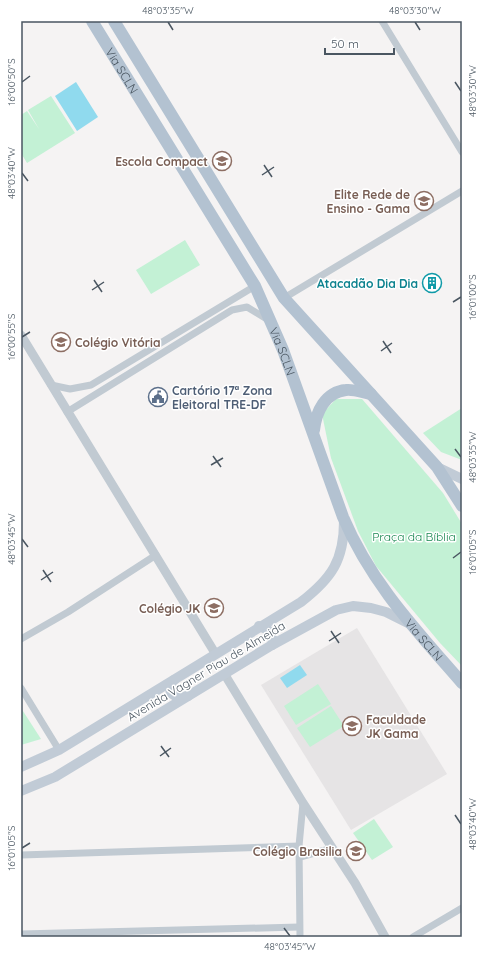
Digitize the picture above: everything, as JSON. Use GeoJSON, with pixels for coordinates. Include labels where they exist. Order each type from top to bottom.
{"type":"FeatureCollection","features":[{"type":"Feature","properties":{"kind":"main road","name":"Via SCLN"},"geometry":{"type":"LineString","coordinates":[[92,21],[255,286],[283,350],[353,540],[368,567],[386,594],[410,624],[462,684]]}},
{"type":"Feature","properties":{"kind":"main road","name":"Via SCLN"},"geometry":{"type":"LineString","coordinates":[[114,21],[284,298],[437,467],[462,506]]}},
{"type":"Feature","properties":{"kind":"main road"},"geometry":{"type":"LineString","coordinates":[[314,433],[315,418],[321,405],[329,396],[348,390],[372,394]]}},
{"type":"Feature","properties":{"kind":"main road"},"geometry":{"type":"LineString","coordinates":[[437,467],[462,479]]}},
{"type":"Feature","properties":{"kind":"main road","name":"Avenida Vagner Piau de Almeida"},"geometry":{"type":"LineString","coordinates":[[21,767],[59,750],[259,626],[301,602],[319,588],[331,574],[342,549],[344,517]]}},
{"type":"Feature","properties":{"kind":"main road","name":"Avenida Vagner Piau de Almeida"},"geometry":{"type":"LineString","coordinates":[[21,791],[56,777],[272,645],[336,610],[353,606],[386,612],[410,624]]}},
{"type":"Feature","properties":{"kind":"main road"},"geometry":{"type":"LineString","coordinates":[[259,626],[268,630],[273,640],[272,645]]}},
{"type":"Feature","properties":{"kind":"main road"},"geometry":{"type":"LineString","coordinates":[[179,676],[169,685],[169,690],[177,697],[188,696]]}},
{"type":"Feature","properties":{"kind":"street"},"geometry":{"type":"LineString","coordinates":[[382,21],[462,152]]}},
{"type":"Feature","properties":{"kind":"street"},"geometry":{"type":"LineString","coordinates":[[284,298],[462,191]]}},
{"type":"Feature","properties":{"kind":"street"},"geometry":{"type":"LineString","coordinates":[[52,386],[70,388],[91,385],[255,286]]}},
{"type":"Feature","properties":{"kind":"street"},"geometry":{"type":"LineString","coordinates":[[67,412],[232,310],[240,307],[247,308],[270,322]]}},
{"type":"Feature","properties":{"kind":"street"},"geometry":{"type":"LineString","coordinates":[[21,335],[215,653]]}},
{"type":"Feature","properties":{"kind":"street"},"geometry":{"type":"LineString","coordinates":[[21,639],[68,612],[156,556]]}},
{"type":"Feature","properties":{"kind":"street"},"geometry":{"type":"LineString","coordinates":[[225,675],[302,802],[355,883],[385,937]]}},
{"type":"Feature","properties":{"kind":"street"},"geometry":{"type":"LineString","coordinates":[[21,688],[59,750]]}},
{"type":"Feature","properties":{"kind":"street"},"geometry":{"type":"LineString","coordinates":[[300,937],[299,846],[302,802]]}},
{"type":"Feature","properties":{"kind":"street"},"geometry":{"type":"LineString","coordinates":[[21,855],[299,846]]}},
{"type":"Feature","properties":{"kind":"street"},"geometry":{"type":"LineString","coordinates":[[300,857],[333,848]]}},
{"type":"Feature","properties":{"kind":"street"},"geometry":{"type":"LineString","coordinates":[[413,937],[462,908]]}},
{"type":"Feature","properties":{"kind":"street"},"geometry":{"type":"LineString","coordinates":[[21,934],[299,927]]}},
{"type":"Feature","properties":{"kind":"shaded area","name":"Faculdade JK Gama"},"geometry":{"type":"Polygon","coordinates":[[[357,628],[447,774],[351,830],[261,685],[357,628]]]}},
{"type":"Feature","properties":{"kind":"green space"},"geometry":{"type":"Polygon","coordinates":[[[51,96],[75,133],[27,163],[21,153],[21,115],[27,111],[39,129],[28,110],[51,96]]]}},
{"type":"Feature","properties":{"kind":"green space"},"geometry":{"type":"Polygon","coordinates":[[[185,240],[200,265],[151,294],[136,270],[185,240]]]}},
{"type":"Feature","properties":{"kind":"green space","name":"Praça da Bíblia"},"geometry":{"type":"Polygon","coordinates":[[[336,399],[362,399],[443,493],[462,524],[462,666],[440,643],[376,566],[358,531],[331,458],[322,414],[336,399]]]}},
{"type":"Feature","properties":{"kind":"green space"},"geometry":{"type":"Polygon","coordinates":[[[462,408],[462,460],[441,452],[423,433],[462,408]]]}},
{"type":"Feature","properties":{"kind":"green space"},"geometry":{"type":"Polygon","coordinates":[[[318,684],[331,704],[296,725],[284,706],[318,684]]]}},
{"type":"Feature","properties":{"kind":"green space"},"geometry":{"type":"Polygon","coordinates":[[[331,706],[344,726],[310,747],[297,728],[331,706]]]}},
{"type":"Feature","properties":{"kind":"green space"},"geometry":{"type":"Polygon","coordinates":[[[21,708],[41,739],[21,745],[21,708]]]}},
{"type":"Feature","properties":{"kind":"green space"},"geometry":{"type":"Polygon","coordinates":[[[374,819],[393,847],[372,860],[353,833],[374,819]]]}},
{"type":"Feature","properties":{"kind":"water"},"geometry":{"type":"Polygon","coordinates":[[[76,82],[98,117],[77,131],[55,96],[76,82]]]}},
{"type":"Feature","properties":{"kind":"water"},"geometry":{"type":"Polygon","coordinates":[[[300,665],[307,675],[287,688],[280,678],[300,665]]]}},
{"type":"Feature","properties":{"kind":"place","name":"Escola Compact"},"geometry":{"type":"Point","coordinates":[222,161]}},
{"type":"Feature","properties":{"kind":"place","name":"Elite Rede de Ensino - Gama"},"geometry":{"type":"Point","coordinates":[424,201]}},
{"type":"Feature","properties":{"kind":"place","name":"Atacadão Dia Dia"},"geometry":{"type":"Point","coordinates":[432,283]}},
{"type":"Feature","properties":{"kind":"place","name":"Colégio Vitória"},"geometry":{"type":"Point","coordinates":[61,342]}},
{"type":"Feature","properties":{"kind":"place","name":"Cartório 17ª Zona Eleitoral TRE-DF"},"geometry":{"type":"Point","coordinates":[158,397]}},
{"type":"Feature","properties":{"kind":"place","name":"Colégio JK"},"geometry":{"type":"Point","coordinates":[214,608]}},
{"type":"Feature","properties":{"kind":"place","name":"Faculdade JK Gama"},"geometry":{"type":"Point","coordinates":[352,726]}},
{"type":"Feature","properties":{"kind":"place","name":"Colégio Brasilia"},"geometry":{"type":"Point","coordinates":[356,851]}}]}
